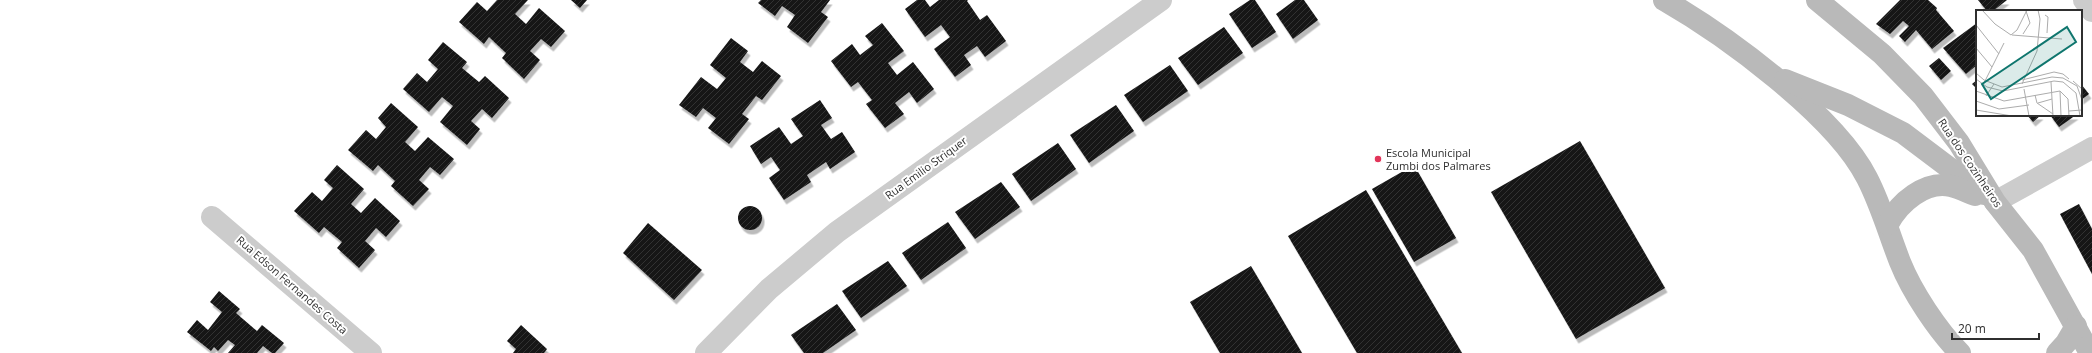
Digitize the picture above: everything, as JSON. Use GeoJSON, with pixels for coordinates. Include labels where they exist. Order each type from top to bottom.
{"type":"FeatureCollection","features":[{"type":"Feature","properties":{"kind":"street","name":"Rua Emilio Striquer"},"geometry":{"type":"LineString","coordinates":[[706,353],[769,289],[837,232],[1161,0]]}},
{"type":"Feature","properties":{"kind":"street"},"geometry":{"type":"LineString","coordinates":[[1664,0],[1710,30],[1771,74],[1833,131],[1867,177],[1888,224],[1901,264],[1925,309],[1951,344],[1960,353]]}},
{"type":"Feature","properties":{"kind":"street","name":"Rua dos Cozinheiros"},"geometry":{"type":"LineString","coordinates":[[1817,0],[1882,54],[1923,96],[1958,143],[1995,202],[2033,250],[2090,353]]}},
{"type":"Feature","properties":{"kind":"street"},"geometry":{"type":"LineString","coordinates":[[2084,0],[2092,11]]}},
{"type":"Feature","properties":{"kind":"street"},"geometry":{"type":"LineString","coordinates":[[1771,74],[1848,105],[1903,133],[1995,202]]}},
{"type":"Feature","properties":{"kind":"street"},"geometry":{"type":"LineString","coordinates":[[1888,224],[1900,205],[1921,191],[1935,187],[1950,186],[1995,202],[2092,148]]}},
{"type":"Feature","properties":{"kind":"street","name":"Rua Edson Fernandes Costa"},"geometry":{"type":"LineString","coordinates":[[212,217],[371,353]]}},
{"type":"Feature","properties":{"kind":"street"},"geometry":{"type":"LineString","coordinates":[[2056,353],[2066,342],[2076,326]]}},
{"type":"Feature","properties":{"kind":"building"},"geometry":{"type":"Polygon","coordinates":[[[497,0],[528,0],[515,14],[526,24],[539,8],[565,31],[551,47],[541,39],[530,51],[540,60],[524,79],[502,58],[506,53],[489,37],[484,44],[459,22],[477,2],[487,11],[497,0]]]}},
{"type":"Feature","properties":{"kind":"building"},"geometry":{"type":"Polygon","coordinates":[[[571,0],[587,0],[580,8],[571,0]]]}},
{"type":"Feature","properties":{"kind":"building"},"geometry":{"type":"Polygon","coordinates":[[[761,0],[830,0],[821,12],[828,17],[808,43],[787,27],[795,15],[782,6],[775,16],[758,3],[761,0]]]}},
{"type":"Feature","properties":{"kind":"building"},"geometry":{"type":"Polygon","coordinates":[[[917,0],[925,0],[930,7],[939,0],[968,0],[967,1],[980,20],[987,15],[1006,41],[985,57],[977,46],[964,55],[971,65],[955,77],[934,49],[950,37],[941,25],[925,37],[905,9],[917,0]]]}},
{"type":"Feature","properties":{"kind":"building"},"geometry":{"type":"Polygon","coordinates":[[[1250,0],[1255,0],[1276,32],[1252,48],[1229,14],[1250,0]]]}},
{"type":"Feature","properties":{"kind":"building"},"geometry":{"type":"Polygon","coordinates":[[[1295,0],[1304,0],[1318,20],[1293,39],[1276,14],[1295,0]]]}},
{"type":"Feature","properties":{"kind":"building"},"geometry":{"type":"Polygon","coordinates":[[[1900,0],[1928,0],[1937,8],[1936,10],[1954,31],[1932,49],[1916,30],[1905,42],[1899,36],[1909,26],[1903,21],[1890,34],[1876,24],[1900,0]]]}},
{"type":"Feature","properties":{"kind":"building"},"geometry":{"type":"Polygon","coordinates":[[[1978,0],[2007,0],[1994,10],[1986,10],[1978,0]]]}},
{"type":"Feature","properties":{"kind":"building"},"geometry":{"type":"Polygon","coordinates":[[[882,23],[904,51],[888,63],[897,75],[913,62],[934,89],[917,103],[909,92],[895,103],[904,114],[885,128],[866,104],[872,100],[858,82],[851,87],[831,61],[852,44],[860,55],[873,45],[865,36],[882,23]]]}},
{"type":"Feature","properties":{"kind":"building"},"geometry":{"type":"Polygon","coordinates":[[[1976,24],[1976,66],[1966,74],[1943,48],[1976,24]]]}},
{"type":"Feature","properties":{"kind":"building"},"geometry":{"type":"Polygon","coordinates":[[[1224,27],[1243,53],[1198,85],[1178,58],[1224,27]]]}},
{"type":"Feature","properties":{"kind":"building"},"geometry":{"type":"Polygon","coordinates":[[[731,38],[748,51],[740,62],[753,72],[762,61],[781,76],[762,100],[756,96],[742,114],[749,119],[729,144],[708,128],[716,118],[703,108],[696,117],[679,105],[701,77],[717,89],[726,78],[710,65],[731,38]]]}},
{"type":"Feature","properties":{"kind":"building"},"geometry":{"type":"Polygon","coordinates":[[[443,42],[467,62],[462,68],[479,82],[485,76],[509,98],[492,118],[482,109],[471,121],[480,129],[467,145],[440,122],[453,106],[442,97],[429,112],[403,89],[417,73],[427,82],[438,69],[428,60],[443,42]]]}},
{"type":"Feature","properties":{"kind":"building"},"geometry":{"type":"Polygon","coordinates":[[[1939,58],[1951,71],[1941,80],[1929,66],[1939,58]]]}},
{"type":"Feature","properties":{"kind":"building"},"geometry":{"type":"Polygon","coordinates":[[[1170,65],[1188,91],[1143,122],[1124,95],[1170,65]]]}},
{"type":"Feature","properties":{"kind":"building"},"geometry":{"type":"Polygon","coordinates":[[[1976,81],[1976,88],[1972,84],[1976,81]]]}},
{"type":"Feature","properties":{"kind":"building"},"geometry":{"type":"Polygon","coordinates":[[[2082,85],[2089,94],[2082,99],[2082,85]]]}},
{"type":"Feature","properties":{"kind":"building"},"geometry":{"type":"Polygon","coordinates":[[[820,100],[832,118],[821,125],[831,139],[842,132],[855,152],[830,169],[826,162],[807,175],[811,182],[784,200],[769,178],[780,170],[771,157],[761,164],[750,146],[779,127],[791,144],[803,136],[791,119],[820,100]]]}},
{"type":"Feature","properties":{"kind":"building"},"geometry":{"type":"Polygon","coordinates":[[[391,103],[418,127],[405,142],[415,151],[428,137],[454,159],[440,175],[430,167],[419,180],[429,189],[413,206],[391,186],[395,181],[378,165],[373,171],[348,150],[366,130],[376,139],[386,127],[378,118],[391,103]]]}},
{"type":"Feature","properties":{"kind":"building"},"geometry":{"type":"Polygon","coordinates":[[[1116,105],[1134,131],[1089,163],[1070,135],[1116,105]]]}},
{"type":"Feature","properties":{"kind":"building"},"geometry":{"type":"Polygon","coordinates":[[[2028,116],[2040,116],[2033,122],[2028,116]]]}},
{"type":"Feature","properties":{"kind":"building"},"geometry":{"type":"Polygon","coordinates":[[[2051,116],[2075,116],[2059,127],[2051,116]]]}},
{"type":"Feature","properties":{"kind":"building"},"geometry":{"type":"Polygon","coordinates":[[[1580,141],[1665,288],[1576,339],[1491,192],[1580,141]]]}},
{"type":"Feature","properties":{"kind":"building"},"geometry":{"type":"Polygon","coordinates":[[[1058,143],[1076,169],[1031,201],[1012,174],[1058,143]]]}},
{"type":"Feature","properties":{"kind":"building"},"geometry":{"type":"Polygon","coordinates":[[[337,165],[364,189],[351,204],[361,213],[375,198],[400,221],[386,237],[376,228],[365,241],[375,250],[359,268],[337,248],[342,242],[324,227],[319,233],[294,211],[312,192],[322,201],[333,188],[324,180],[337,165]]]}},
{"type":"Feature","properties":{"kind":"building"},"geometry":{"type":"Polygon","coordinates":[[[1414,165],[1456,238],[1414,262],[1372,189],[1414,165]]]}},
{"type":"Feature","properties":{"kind":"building"},"geometry":{"type":"Polygon","coordinates":[[[1001,182],[1020,207],[975,239],[955,212],[1001,182]]]}},
{"type":"Feature","properties":{"kind":"building"},"geometry":{"type":"Polygon","coordinates":[[[1366,190],[1462,353],[1357,353],[1288,236],[1366,190]]]}},
{"type":"Feature","properties":{"kind":"building"},"geometry":{"type":"Polygon","coordinates":[[[2079,204],[2092,229],[2092,274],[2060,214],[2079,204]]]}},
{"type":"Feature","properties":{"kind":"building"},"geometry":{"type":"Polygon","coordinates":[[[745,206],[755,206],[762,213],[762,223],[755,230],[745,230],[738,223],[738,213],[745,206]]]}},
{"type":"Feature","properties":{"kind":"building"},"geometry":{"type":"Polygon","coordinates":[[[948,222],[966,248],[921,280],[902,253],[948,222]]]}},
{"type":"Feature","properties":{"kind":"building"},"geometry":{"type":"Polygon","coordinates":[[[648,223],[702,270],[674,300],[623,253],[648,223]]]}},
{"type":"Feature","properties":{"kind":"building"},"geometry":{"type":"Polygon","coordinates":[[[888,261],[907,286],[861,318],[842,291],[888,261]]]}},
{"type":"Feature","properties":{"kind":"building"},"geometry":{"type":"Polygon","coordinates":[[[1251,266],[1302,353],[1220,353],[1190,302],[1251,266]]]}},
{"type":"Feature","properties":{"kind":"building"},"geometry":{"type":"Polygon","coordinates":[[[219,291],[240,309],[236,313],[257,331],[262,325],[284,343],[275,353],[272,353],[263,346],[257,353],[228,353],[235,345],[228,340],[218,351],[214,347],[211,351],[187,332],[197,320],[208,330],[222,312],[210,302],[219,291]]]}},
{"type":"Feature","properties":{"kind":"building"},"geometry":{"type":"Polygon","coordinates":[[[837,304],[856,330],[823,353],[804,353],[791,335],[837,304]]]}},
{"type":"Feature","properties":{"kind":"building"},"geometry":{"type":"Polygon","coordinates":[[[521,325],[547,349],[544,353],[513,353],[516,349],[507,341],[521,325]]]}},
{"type":"Feature","properties":{"kind":"place","name":"Escola Municipal Zumbi dos Palmares"},"geometry":{"type":"Point","coordinates":[1378,159]}}]}
